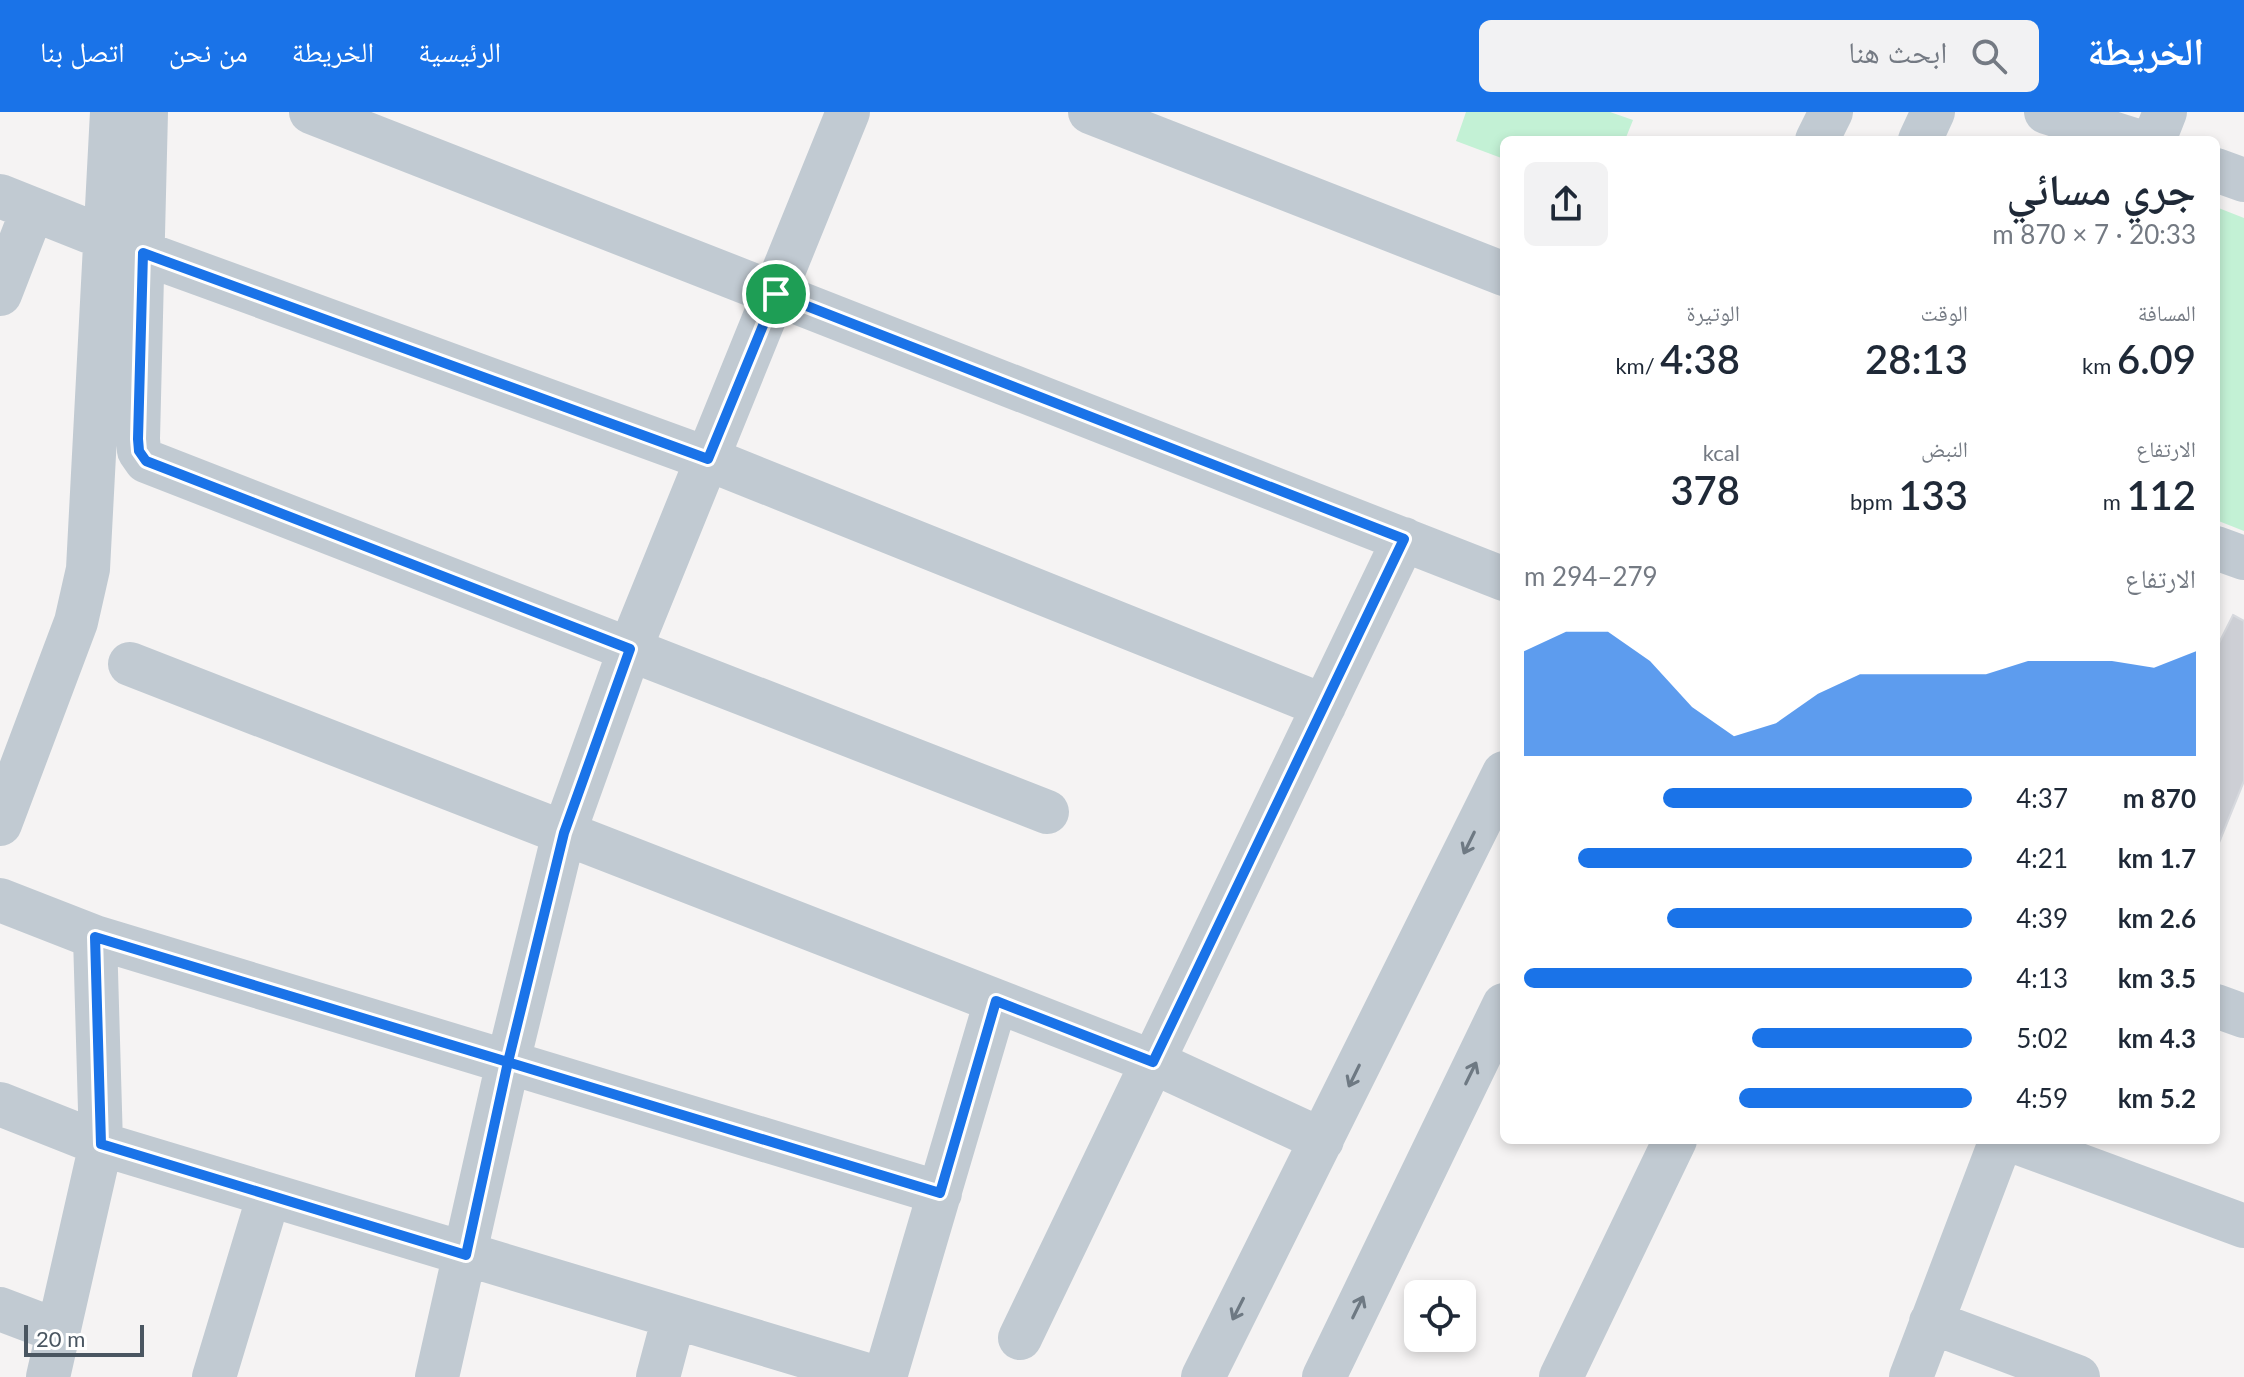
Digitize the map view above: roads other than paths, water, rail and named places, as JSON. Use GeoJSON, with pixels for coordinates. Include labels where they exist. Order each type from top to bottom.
{"type":"FeatureCollection","features":[{"type":"Feature","properties":{"kind":"street"},"geometry":{"type":"LineString","coordinates":[[112,112],[139,451],[146,461],[1047,812]]}},
{"type":"Feature","properties":{"kind":"street"},"geometry":{"type":"LineString","coordinates":[[0,824],[76,622],[88,569],[125,246],[146,112]]}},
{"type":"Feature","properties":{"kind":"street"},"geometry":{"type":"LineString","coordinates":[[311,112],[1500,577]]}},
{"type":"Feature","properties":{"kind":"street"},"geometry":{"type":"LineString","coordinates":[[437,1377],[508,1062],[564,833],[630,649],[848,112]]}},
{"type":"Feature","properties":{"kind":"street"},"geometry":{"type":"LineString","coordinates":[[1090,112],[1500,272]]}},
{"type":"Feature","properties":{"kind":"street"},"geometry":{"type":"LineString","coordinates":[[1819,136],[1831,112]]}},
{"type":"Feature","properties":{"kind":"street"},"geometry":{"type":"LineString","coordinates":[[1922,136],[1933,112]]}},
{"type":"Feature","properties":{"kind":"street"},"geometry":{"type":"LineString","coordinates":[[2046,112],[2121,136]]}},
{"type":"Feature","properties":{"kind":"street"},"geometry":{"type":"LineString","coordinates":[[2156,136],[2165,112]]}},
{"type":"Feature","properties":{"kind":"street"},"geometry":{"type":"LineString","coordinates":[[2220,171],[2244,180]]}},
{"type":"Feature","properties":{"kind":"street"},"geometry":{"type":"LineString","coordinates":[[0,294],[16,203],[125,246],[708,459],[1324,706]]}},
{"type":"Feature","properties":{"kind":"street"},"geometry":{"type":"LineString","coordinates":[[1020,1338],[1404,539]]}},
{"type":"Feature","properties":{"kind":"street"},"geometry":{"type":"LineString","coordinates":[[2220,549],[2244,558]]}},
{"type":"Feature","properties":{"kind":"street"},"geometry":{"type":"LineString","coordinates":[[130,664],[1153,1062],[1322,1140]]}},
{"type":"Feature","properties":{"kind":"street"},"geometry":{"type":"LineString","coordinates":[[1203,1377],[1500,781]]}},
{"type":"Feature","properties":{"kind":"street"},"geometry":{"type":"LineString","coordinates":[[0,900],[95,937],[940,1193]]}},
{"type":"Feature","properties":{"kind":"street"},"geometry":{"type":"LineString","coordinates":[[48,1377],[101,1144],[95,937]]}},
{"type":"Feature","properties":{"kind":"street"},"geometry":{"type":"LineString","coordinates":[[885,1377],[996,1001]]}},
{"type":"Feature","properties":{"kind":"street"},"geometry":{"type":"LineString","coordinates":[[1324,1377],[1500,1013]]}},
{"type":"Feature","properties":{"kind":"street"},"geometry":{"type":"LineString","coordinates":[[0,1104],[101,1144],[874,1377]]}},
{"type":"Feature","properties":{"kind":"street"},"geometry":{"type":"LineString","coordinates":[[1561,1377],[1673,1144]]}},
{"type":"Feature","properties":{"kind":"street"},"geometry":{"type":"LineString","coordinates":[[1911,1377],[1999,1144]]}},
{"type":"Feature","properties":{"kind":"street"},"geometry":{"type":"LineString","coordinates":[[2022,1144],[2244,1226]]}},
{"type":"Feature","properties":{"kind":"street"},"geometry":{"type":"LineString","coordinates":[[214,1377],[269,1195]]}},
{"type":"Feature","properties":{"kind":"street"},"geometry":{"type":"LineString","coordinates":[[0,1309],[58,1331]]}},
{"type":"Feature","properties":{"kind":"street"},"geometry":{"type":"LineString","coordinates":[[658,1377],[674,1317]]}},
{"type":"Feature","properties":{"kind":"street"},"geometry":{"type":"LineString","coordinates":[[1931,1322],[2078,1377]]}}]}
